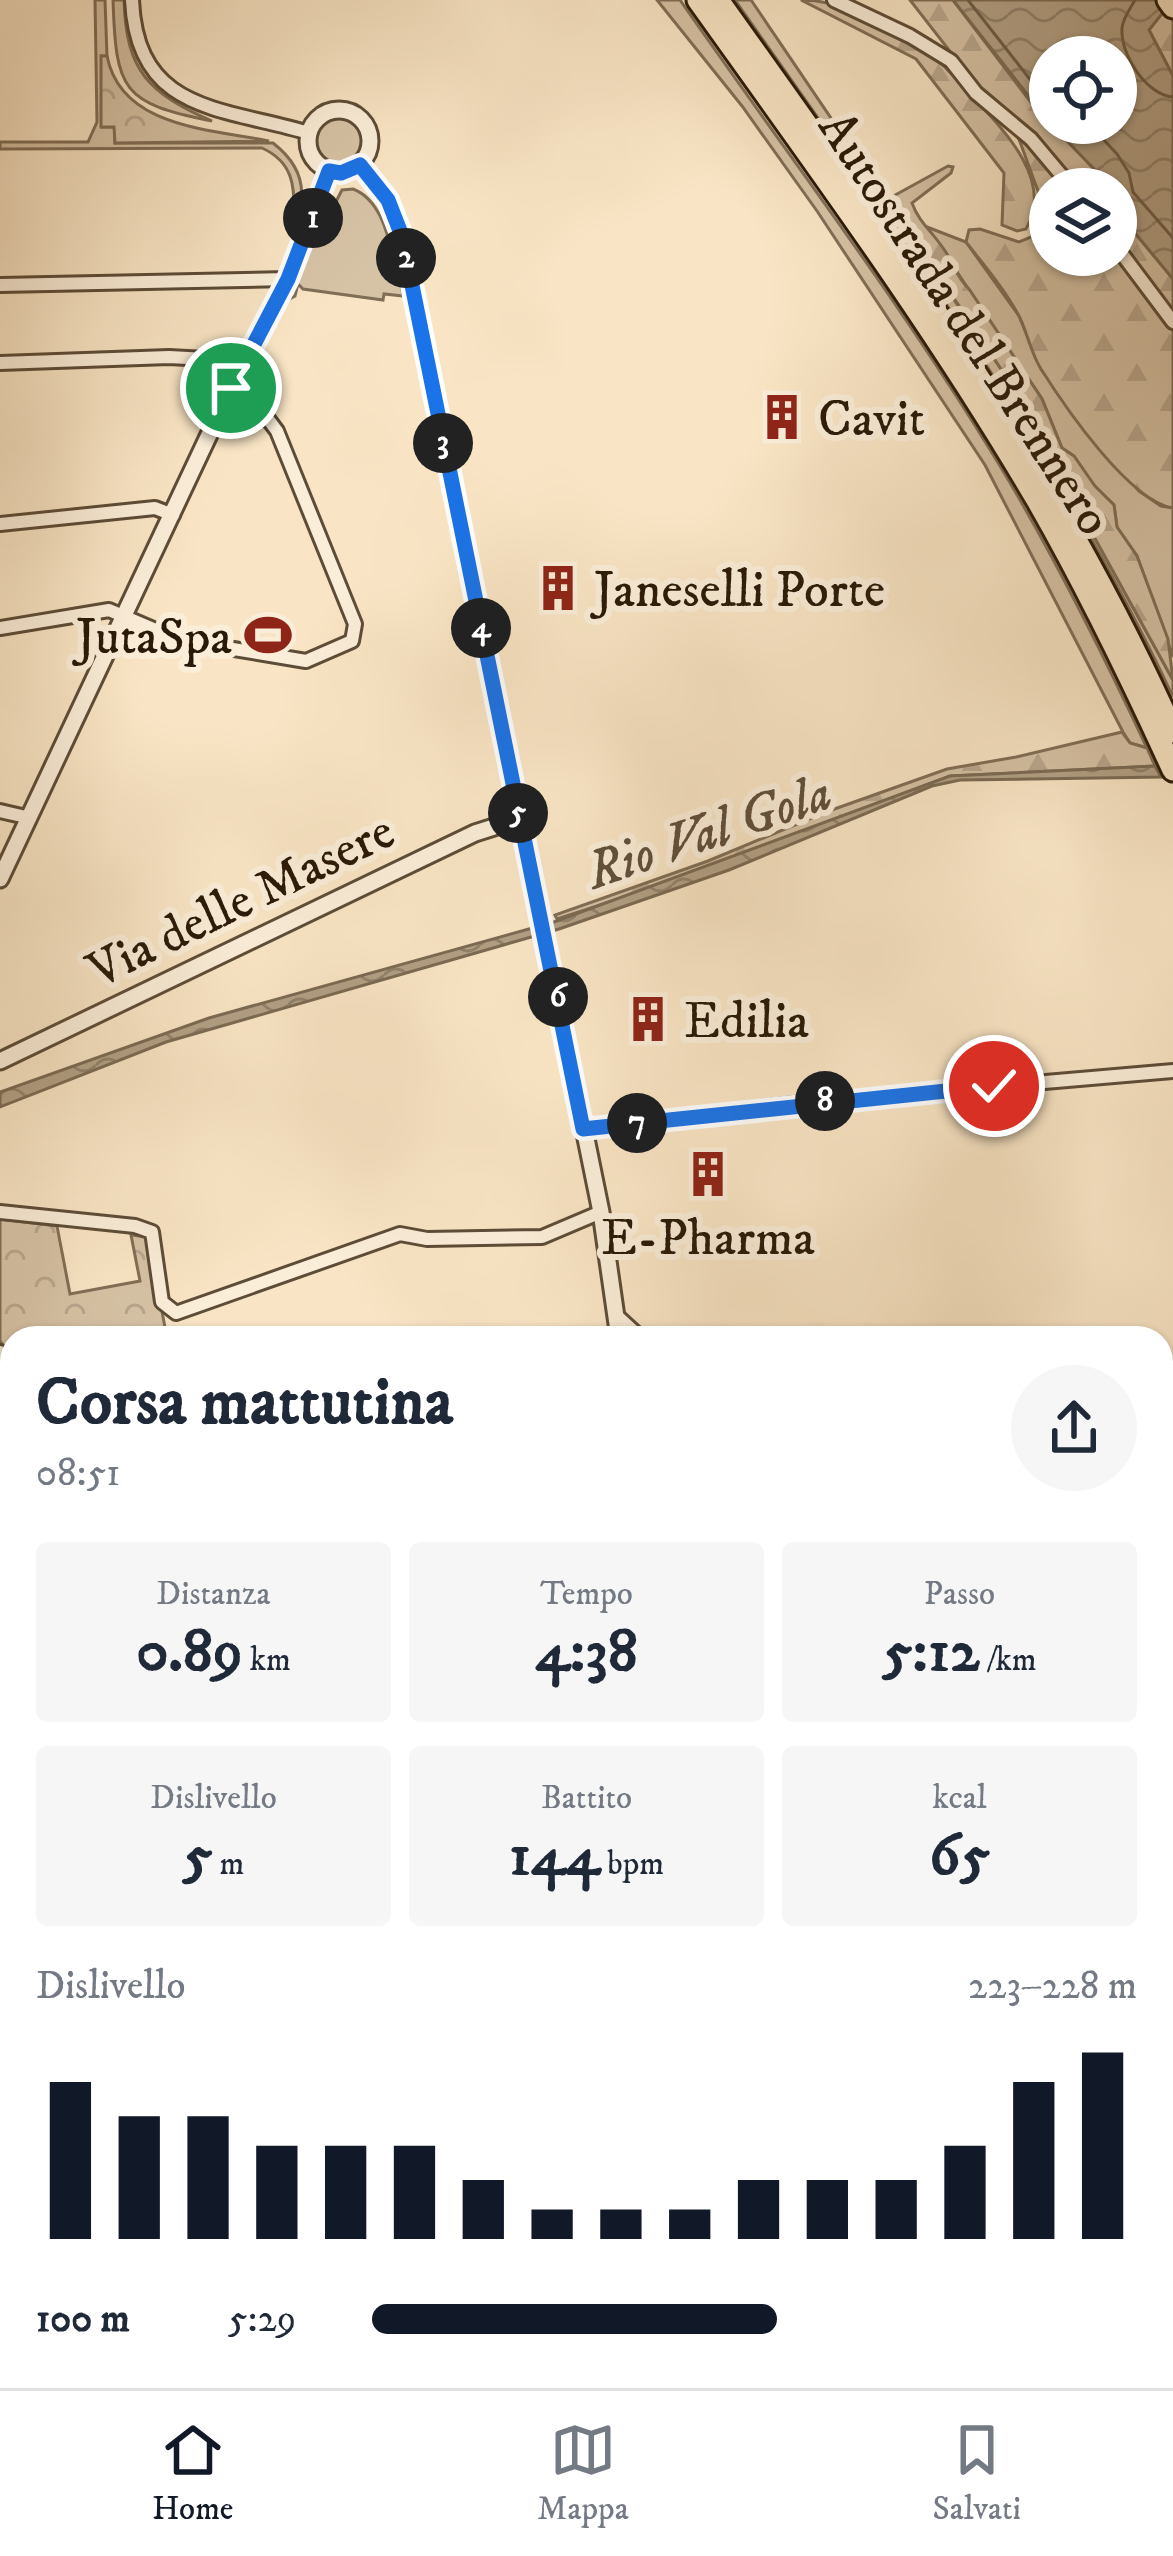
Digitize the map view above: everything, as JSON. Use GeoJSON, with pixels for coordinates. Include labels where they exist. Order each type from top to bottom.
{"type":"FeatureCollection","features":[{"type":"Feature","properties":{"kind":"highway","name":"Autostrada del Brennero"},"geometry":{"type":"LineString","coordinates":[[698,0],[893,275],[980,408],[1168,740]]}},
{"type":"Feature","properties":{"kind":"highway","name":"Autostrada del Brennero"},"geometry":{"type":"LineString","coordinates":[[718,0],[922,291],[1021,442],[1103,588],[1168,740],[1173,770]]}},
{"type":"Feature","properties":{"kind":"street"},"geometry":{"type":"LineString","coordinates":[[131,0],[138,47],[164,86],[202,105],[309,133]]}},
{"type":"Feature","properties":{"kind":"street"},"geometry":{"type":"LineString","coordinates":[[835,0],[951,61],[976,93],[1030,139],[1055,168]]}},
{"type":"Feature","properties":{"kind":"street"},"geometry":{"type":"LineString","coordinates":[[340,110],[359,116],[370,140],[360,165],[341,173],[329,171],[312,158],[309,133],[326,112],[340,110]]}},
{"type":"Feature","properties":{"kind":"street"},"geometry":{"type":"LineString","coordinates":[[360,165],[388,200],[402,236],[601,1212],[617,1326]]}},
{"type":"Feature","properties":{"kind":"street"},"geometry":{"type":"LineString","coordinates":[[0,879],[226,398],[288,279],[329,171]]}},
{"type":"Feature","properties":{"kind":"street"},"geometry":{"type":"LineString","coordinates":[[1137,274],[1173,322]]}},
{"type":"Feature","properties":{"kind":"street"},"geometry":{"type":"LineString","coordinates":[[0,285],[288,279]]}},
{"type":"Feature","properties":{"kind":"street"},"geometry":{"type":"LineString","coordinates":[[0,363],[169,357],[244,361]]}},
{"type":"Feature","properties":{"kind":"street"},"geometry":{"type":"LineString","coordinates":[[0,628],[95,610],[123,615],[179,640],[306,661],[346,645],[354,636],[355,624],[277,430],[268,419],[226,398]]}},
{"type":"Feature","properties":{"kind":"street"},"geometry":{"type":"LineString","coordinates":[[0,524],[154,508],[173,515]]}},
{"type":"Feature","properties":{"kind":"street"},"geometry":{"type":"LineString","coordinates":[[0,811],[26,817]]}},
{"type":"Feature","properties":{"kind":"street","name":"Via delle Masere"},"geometry":{"type":"LineString","coordinates":[[0,1061],[434,852],[496,824],[519,819]]}},
{"type":"Feature","properties":{"kind":"street"},"geometry":{"type":"LineString","coordinates":[[583,1129],[803,1103],[1173,1071]]}},
{"type":"Feature","properties":{"kind":"street"},"geometry":{"type":"LineString","coordinates":[[0,1212],[135,1226],[152,1232],[162,1302],[176,1313],[400,1234],[428,1239],[542,1237],[601,1212]]}},
{"type":"Feature","properties":{"kind":"street"},"geometry":{"type":"LineString","coordinates":[[616,1316],[627,1326]]}},
{"type":"Feature","properties":{"kind":"green space"},"geometry":{"type":"Polygon","coordinates":[[[95,0],[105,0],[102,127],[115,127],[115,143],[273,143],[293,164],[300,180],[300,207],[307,211],[302,225],[294,217],[286,168],[262,148],[0,149],[0,142],[88,142],[97,122],[95,0]]]}},
{"type":"Feature","properties":{"kind":"green space"},"geometry":{"type":"Polygon","coordinates":[[[113,0],[124,0],[130,45],[145,77],[172,100],[212,121],[159,107],[130,88],[117,55],[113,0]]]}},
{"type":"Feature","properties":{"kind":"green space"},"geometry":{"type":"Polygon","coordinates":[[[657,0],[680,0],[924,347],[1040,535],[1147,748],[1130,743],[1123,732],[985,465],[817,211],[742,106],[657,0]]]}},
{"type":"Feature","properties":{"kind":"green space"},"geometry":{"type":"Polygon","coordinates":[[[735,0],[751,0],[1005,375],[1173,680],[1173,697],[1127,604],[1024,426],[912,254],[735,0]]]}},
{"type":"Feature","properties":{"kind":"green space"},"geometry":{"type":"Polygon","coordinates":[[[801,0],[868,17],[929,52],[944,66],[1020,154],[1029,172],[1026,229],[1002,225],[1004,173],[916,59],[801,0]]]}},
{"type":"Feature","properties":{"kind":"green space"},"geometry":{"type":"Polygon","coordinates":[[[910,0],[953,0],[1029,100],[1029,134],[980,90],[910,0]]]}},
{"type":"Feature","properties":{"kind":"green space"},"geometry":{"type":"Polygon","coordinates":[[[1164,9],[1173,18],[1173,76],[1149,30],[1164,9]]]}},
{"type":"Feature","properties":{"kind":"green space"},"geometry":{"type":"Polygon","coordinates":[[[101,56],[107,56],[116,80],[130,98],[149,111],[196,128],[269,141],[115,143],[114,127],[101,127],[101,56]]]}},
{"type":"Feature","properties":{"kind":"green space"},"geometry":{"type":"Polygon","coordinates":[[[339,118],[356,125],[363,142],[356,159],[339,166],[322,159],[315,142],[322,125],[339,118]]]}},
{"type":"Feature","properties":{"kind":"green space"},"geometry":{"type":"Polygon","coordinates":[[[1016,131],[1051,168],[1030,168],[1016,131]]]}},
{"type":"Feature","properties":{"kind":"green space"},"geometry":{"type":"Polygon","coordinates":[[[1040,144],[1070,144],[1093,168],[1062,168],[1040,144]]]}},
{"type":"Feature","properties":{"kind":"green space"},"geometry":{"type":"Polygon","coordinates":[[[953,167],[951,173],[912,203],[915,210],[1042,399],[1062,448],[1114,505],[1117,527],[1137,556],[1168,639],[1173,680],[1005,375],[888,199],[953,167]]]}},
{"type":"Feature","properties":{"kind":"green space"},"geometry":{"type":"Polygon","coordinates":[[[353,189],[369,200],[380,217],[396,256],[403,296],[384,294],[383,300],[303,289],[298,284],[295,296],[282,303],[322,216],[328,217],[342,190],[353,189]]]}},
{"type":"Feature","properties":{"kind":"green space"},"geometry":{"type":"Polygon","coordinates":[[[927,227],[966,242],[1019,316],[1041,369],[1072,412],[1139,491],[1173,508],[1173,657],[1137,556],[1117,527],[1114,505],[1062,448],[1042,399],[927,227]]]}},
{"type":"Feature","properties":{"kind":"green space"},"geometry":{"type":"Polygon","coordinates":[[[980,229],[1019,242],[1029,238],[1029,276],[1133,276],[1173,326],[1173,508],[1137,489],[1082,428],[1038,363],[1009,298],[966,242],[969,230],[980,229]]]}},
{"type":"Feature","properties":{"kind":"green space"},"geometry":{"type":"Polygon","coordinates":[[[1137,235],[1173,279],[1173,313],[1137,265],[1137,235]]]}},
{"type":"Feature","properties":{"kind":"green space"},"geometry":{"type":"Polygon","coordinates":[[[1122,732],[1130,743],[1147,748],[1155,766],[950,776],[653,888],[557,919],[555,915],[947,769],[1122,732]]]}},
{"type":"Feature","properties":{"kind":"green space"},"geometry":{"type":"Polygon","coordinates":[[[0,1219],[57,1226],[70,1294],[140,1281],[131,1235],[148,1237],[165,1326],[0,1326],[0,1219]]]}},
{"type":"Feature","properties":{"kind":"water"},"geometry":{"type":"Polygon","coordinates":[[[953,0],[1173,0],[1149,30],[1173,76],[1173,279],[1137,235],[1137,168],[1093,168],[1070,144],[1137,144],[1137,36],[1029,36],[1029,96],[953,0]]]}},
{"type":"Feature","properties":{"kind":"water"},"geometry":{"type":"Polygon","coordinates":[[[1155,766],[1161,777],[960,780],[932,786],[729,870],[559,929],[166,1042],[0,1107],[0,1092],[209,1018],[554,922],[950,776],[1155,766]]]}},
{"type":"Feature","properties":{"kind":"place","name":"Cavit"},"geometry":{"type":"Point","coordinates":[782,417]}},
{"type":"Feature","properties":{"kind":"place","name":"Janeselli Porte"},"geometry":{"type":"Point","coordinates":[558,588]}},
{"type":"Feature","properties":{"kind":"place","name":"JutaSpa"},"geometry":{"type":"Point","coordinates":[268,635]}},
{"type":"Feature","properties":{"kind":"place","name":"Edilia"},"geometry":{"type":"Point","coordinates":[648,1019]}},
{"type":"Feature","properties":{"kind":"place","name":"E-Pharma"},"geometry":{"type":"Point","coordinates":[708,1174]}},
{"type":"Feature","properties":{"kind":"route"},"geometry":{"type":"LineString","coordinates":[[231,388],[288,279],[329,171],[341,173],[360,165],[388,200],[402,236],[583,1129],[994,1086]]}},
{"type":"Feature","properties":{"kind":"water label","name":"Rio Val Gola"},"geometry":{"type":"Point","coordinates":[708,830]}}]}
